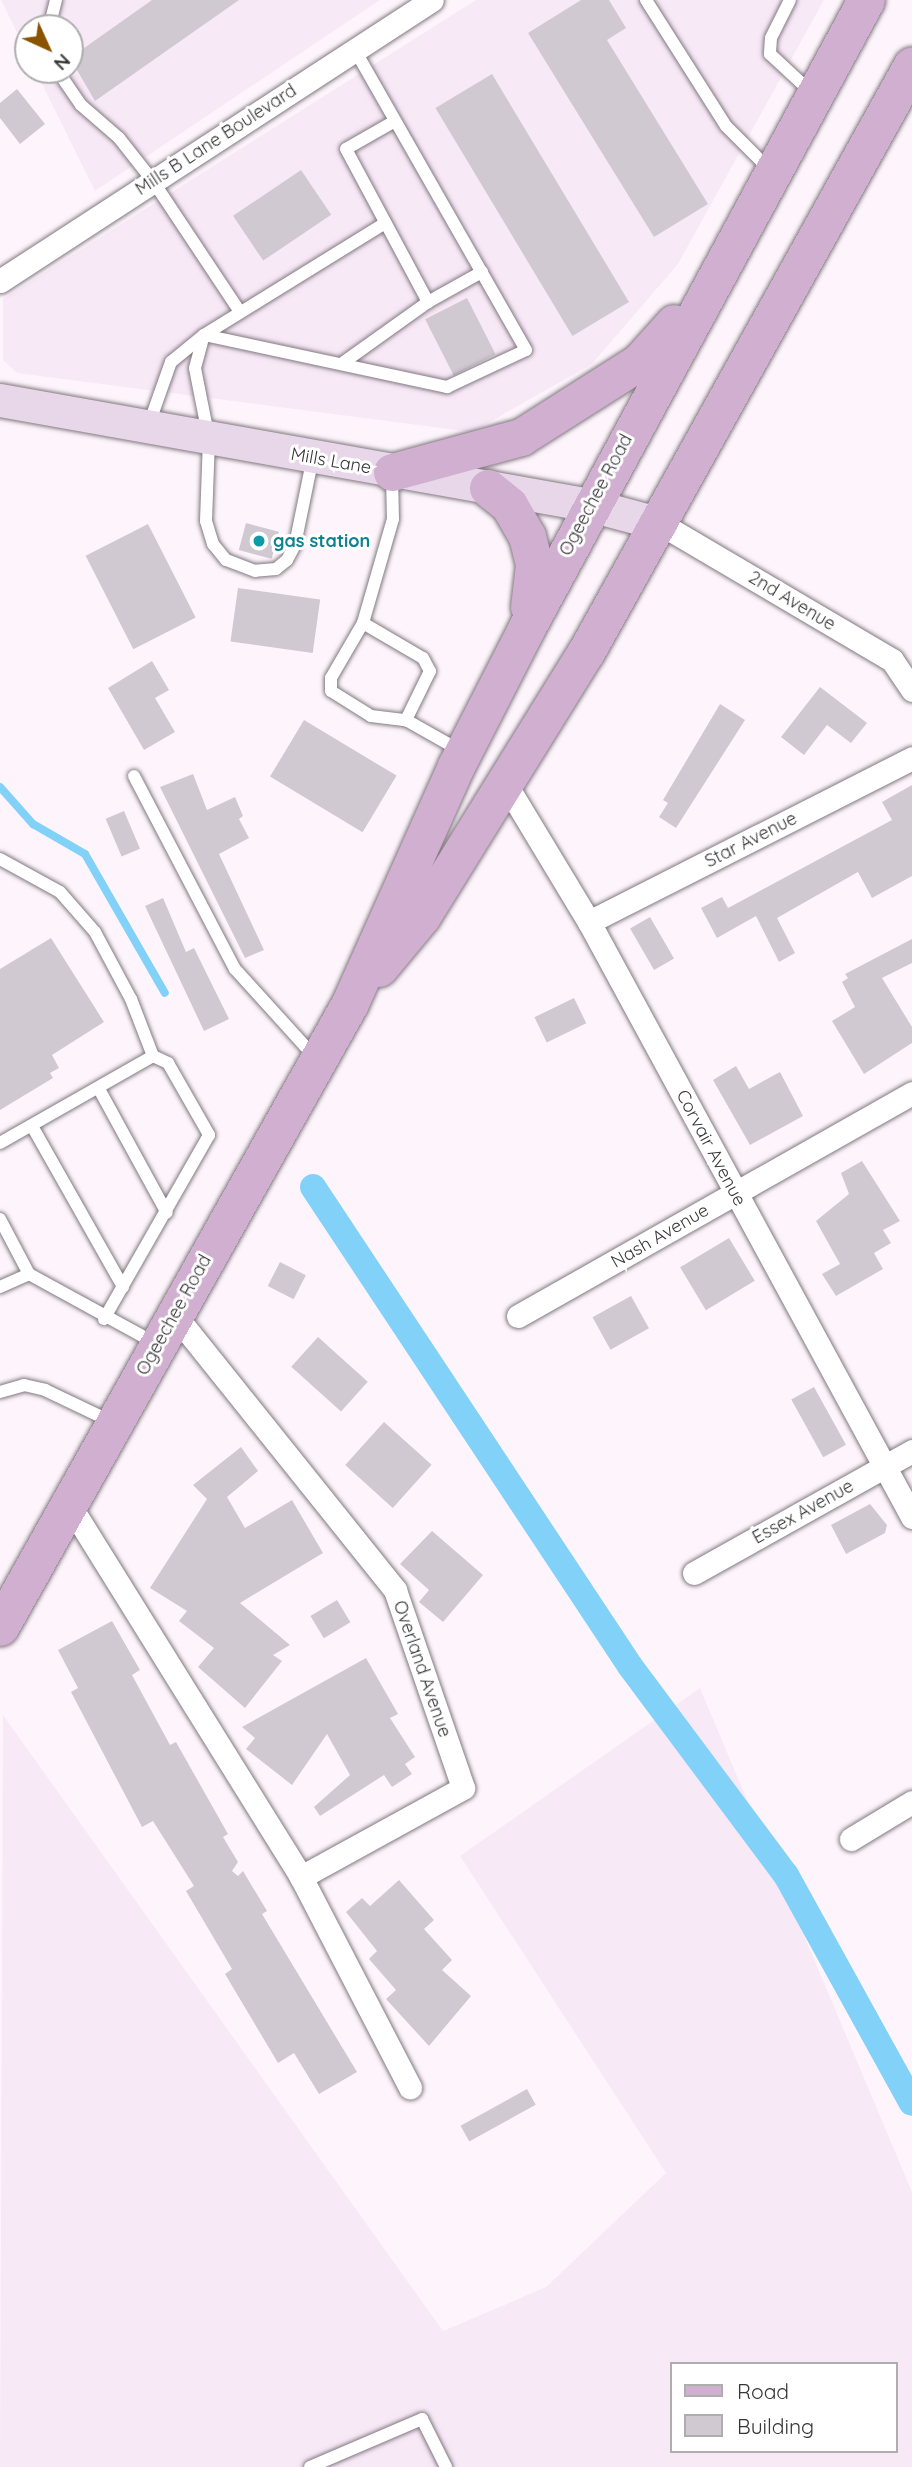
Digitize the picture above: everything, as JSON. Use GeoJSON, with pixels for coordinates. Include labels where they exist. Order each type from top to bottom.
{"type":"FeatureCollection","features":[{"type":"Feature","properties":{"kind":"main road","name":"Ogeechee Road"},"geometry":{"type":"LineString","coordinates":[[0,1627],[350,1003],[463,752],[526,629],[590,505],[866,0]]}},
{"type":"Feature","properties":{"kind":"main road","name":"Ogeechee Road"},"geometry":{"type":"LineString","coordinates":[[350,1003],[422,916],[661,524],[912,65]]}},
{"type":"Feature","properties":{"kind":"main road"},"geometry":{"type":"LineString","coordinates":[[392,472],[521,437],[578,405],[639,362],[717,275]]}},
{"type":"Feature","properties":{"kind":"main road","name":"Mills Lane"},"geometry":{"type":"LineString","coordinates":[[0,400],[392,472],[590,505],[661,524]]}},
{"type":"Feature","properties":{"kind":"main road"},"geometry":{"type":"LineString","coordinates":[[488,488],[509,505],[527,536],[534,565],[526,629]]}},
{"type":"Feature","properties":{"kind":"street","name":"Mills B Lane Boulevard"},"geometry":{"type":"LineString","coordinates":[[0,281],[432,0]]}},
{"type":"Feature","properties":{"kind":"street","name":"2nd Avenue"},"geometry":{"type":"LineString","coordinates":[[661,524],[902,666],[912,690]]}},
{"type":"Feature","properties":{"kind":"street","name":"Star Avenue"},"geometry":{"type":"LineString","coordinates":[[589,922],[912,758]]}},
{"type":"Feature","properties":{"kind":"street","name":"Corvair Avenue"},"geometry":{"type":"LineString","coordinates":[[505,783],[589,922],[912,1517]]}},
{"type":"Feature","properties":{"kind":"street","name":"Nash Avenue"},"geometry":{"type":"LineString","coordinates":[[518,1316],[912,1093]]}},
{"type":"Feature","properties":{"kind":"street","name":"Overland Avenue"},"geometry":{"type":"LineString","coordinates":[[166,1329],[395,1590],[463,1788],[301,1877]]}},
{"type":"Feature","properties":{"kind":"street","name":"Essex Avenue"},"geometry":{"type":"LineString","coordinates":[[694,1573],[912,1451]]}},
{"type":"Feature","properties":{"kind":"street"},"geometry":{"type":"LineString","coordinates":[[69,1504],[301,1877],[410,2087]]}},
{"type":"Feature","properties":{"kind":"street"},"geometry":{"type":"LineString","coordinates":[[851,1839],[912,1802]]}},
{"type":"Feature","properties":{"kind":"lane"},"geometry":{"type":"LineString","coordinates":[[646,0],[726,126],[772,172]]}},
{"type":"Feature","properties":{"kind":"lane"},"geometry":{"type":"LineString","coordinates":[[790,0],[771,38],[770,54],[773,63],[813,94]]}},
{"type":"Feature","properties":{"kind":"lane"},"geometry":{"type":"LineString","coordinates":[[204,335],[344,362],[447,387],[526,350],[355,50]]}},
{"type":"Feature","properties":{"kind":"lane"},"geometry":{"type":"LineString","coordinates":[[66,84],[81,106],[119,138],[153,181],[240,312]]}},
{"type":"Feature","properties":{"kind":"lane"},"geometry":{"type":"LineString","coordinates":[[395,121],[346,149],[428,302]]}},
{"type":"Feature","properties":{"kind":"lane"},"geometry":{"type":"LineString","coordinates":[[148,427],[172,362],[204,335],[385,223]]}},
{"type":"Feature","properties":{"kind":"lane"},"geometry":{"type":"LineString","coordinates":[[344,362],[428,302],[482,272]]}},
{"type":"Feature","properties":{"kind":"lane"},"geometry":{"type":"LineString","coordinates":[[204,335],[195,368],[209,439],[206,521],[213,544],[226,560],[255,571],[276,569],[295,545],[313,457]]}},
{"type":"Feature","properties":{"kind":"lane"},"geometry":{"type":"LineString","coordinates":[[392,472],[393,519],[363,623],[331,678],[331,691],[371,716],[405,720],[463,752]]}},
{"type":"Feature","properties":{"kind":"lane"},"geometry":{"type":"LineString","coordinates":[[363,623],[423,658],[430,671],[405,720]]}},
{"type":"Feature","properties":{"kind":"lane"},"geometry":{"type":"LineString","coordinates":[[134,776],[235,969],[318,1060]]}},
{"type":"Feature","properties":{"kind":"lane"},"geometry":{"type":"LineString","coordinates":[[0,859],[60,892],[95,932],[131,999],[153,1056],[168,1063],[209,1135],[167,1213],[104,1319]]}},
{"type":"Feature","properties":{"kind":"lane"},"geometry":{"type":"LineString","coordinates":[[0,1143],[153,1056]]}},
{"type":"Feature","properties":{"kind":"lane"},"geometry":{"type":"LineString","coordinates":[[99,1088],[167,1213]]}},
{"type":"Feature","properties":{"kind":"lane"},"geometry":{"type":"LineString","coordinates":[[32,1126],[123,1287]]}},
{"type":"Feature","properties":{"kind":"lane"},"geometry":{"type":"LineString","coordinates":[[0,1219],[29,1274],[104,1319],[166,1329]]}},
{"type":"Feature","properties":{"kind":"lane"},"geometry":{"type":"LineString","coordinates":[[0,1287],[29,1274]]}},
{"type":"Feature","properties":{"kind":"lane"},"geometry":{"type":"LineString","coordinates":[[0,1392],[23,1385],[46,1390],[114,1423]]}},
{"type":"Feature","properties":{"kind":"lane"},"geometry":{"type":"LineString","coordinates":[[310,2467],[422,2419],[446,2467]]}},
{"type":"Feature","properties":{"kind":"shaded area"},"geometry":{"type":"Polygon","coordinates":[[[1,0],[380,0],[95,191],[42,84],[84,84],[84,14],[14,14],[14,26],[1,0]]]}},
{"type":"Feature","properties":{"kind":"shaded area"},"geometry":{"type":"Polygon","coordinates":[[[476,0],[824,0],[678,264],[592,364],[472,432],[17,373],[3,360],[3,299],[476,0]]]}},
{"type":"Feature","properties":{"kind":"shaded area"},"geometry":{"type":"Polygon","coordinates":[[[700,1688],[912,2192],[912,2467],[0,2467],[3,1715],[443,2331],[546,2287],[666,2173],[460,1856],[700,1688]]]}},
{"type":"Feature","properties":{"kind":"building"},"geometry":{"type":"Polygon","coordinates":[[[152,0],[239,0],[95,101],[84,82],[84,48],[152,0]]]}},
{"type":"Feature","properties":{"kind":"building"},"geometry":{"type":"Polygon","coordinates":[[[581,0],[609,0],[626,28],[607,40],[708,204],[654,237],[528,33],[581,0]]]}},
{"type":"Feature","properties":{"kind":"building"},"geometry":{"type":"Polygon","coordinates":[[[492,74],[629,302],[572,336],[435,108],[492,74]]]}},
{"type":"Feature","properties":{"kind":"building"},"geometry":{"type":"Polygon","coordinates":[[[17,89],[45,124],[20,144],[0,118],[0,103],[17,89]]]}},
{"type":"Feature","properties":{"kind":"building"},"geometry":{"type":"Polygon","coordinates":[[[301,170],[331,215],[263,261],[233,216],[301,170]]]}},
{"type":"Feature","properties":{"kind":"building"},"geometry":{"type":"Polygon","coordinates":[[[467,298],[496,354],[454,375],[425,319],[467,298]]]}},
{"type":"Feature","properties":{"kind":"building","name":"gas station"},"geometry":{"type":"Polygon","coordinates":[[[246,523],[279,532],[272,559],[239,550],[246,523]]]}},
{"type":"Feature","properties":{"kind":"building"},"geometry":{"type":"Polygon","coordinates":[[[148,524],[196,618],[133,649],[86,556],[148,524]]]}},
{"type":"Feature","properties":{"kind":"building"},"geometry":{"type":"Polygon","coordinates":[[[238,588],[320,600],[313,653],[230,641],[238,588]]]}},
{"type":"Feature","properties":{"kind":"building"},"geometry":{"type":"Polygon","coordinates":[[[152,661],[169,690],[155,698],[175,732],[144,750],[108,688],[152,661]]]}},
{"type":"Feature","properties":{"kind":"building"},"geometry":{"type":"Polygon","coordinates":[[[820,687],[867,723],[851,743],[827,725],[804,755],[781,737],[820,687]]]}},
{"type":"Feature","properties":{"kind":"building"},"geometry":{"type":"Polygon","coordinates":[[[720,704],[745,720],[676,828],[659,817],[668,803],[663,800],[720,704]]]}},
{"type":"Feature","properties":{"kind":"building"},"geometry":{"type":"Polygon","coordinates":[[[304,720],[397,776],[363,832],[270,777],[304,720]]]}},
{"type":"Feature","properties":{"kind":"building"},"geometry":{"type":"Polygon","coordinates":[[[193,774],[207,810],[235,797],[243,816],[239,819],[249,838],[219,854],[264,950],[245,958],[160,787],[193,774]]]}},
{"type":"Feature","properties":{"kind":"building"},"geometry":{"type":"Polygon","coordinates":[[[912,785],[912,876],[872,898],[858,872],[777,918],[795,953],[779,962],[756,916],[717,938],[701,908],[722,897],[728,908],[892,820],[882,802],[912,785]]]}},
{"type":"Feature","properties":{"kind":"building"},"geometry":{"type":"Polygon","coordinates":[[[124,811],[140,849],[122,857],[106,819],[124,811]]]}},
{"type":"Feature","properties":{"kind":"building"},"geometry":{"type":"Polygon","coordinates":[[[163,898],[186,952],[194,948],[229,1019],[204,1031],[145,906],[163,898]]]}},
{"type":"Feature","properties":{"kind":"building"},"geometry":{"type":"Polygon","coordinates":[[[650,917],[674,959],[654,970],[630,929],[650,917]]]}},
{"type":"Feature","properties":{"kind":"building"},"geometry":{"type":"Polygon","coordinates":[[[51,938],[104,1022],[52,1055],[59,1068],[50,1073],[53,1078],[0,1110],[0,969],[51,938]]]}},
{"type":"Feature","properties":{"kind":"building"},"geometry":{"type":"Polygon","coordinates":[[[912,939],[912,963],[882,978],[912,1027],[912,1043],[864,1074],[832,1021],[855,1007],[842,982],[848,978],[845,974],[912,939]]]}},
{"type":"Feature","properties":{"kind":"building"},"geometry":{"type":"Polygon","coordinates":[[[574,998],[586,1023],[547,1042],[534,1017],[574,998]]]}},
{"type":"Feature","properties":{"kind":"building"},"geometry":{"type":"Polygon","coordinates":[[[736,1066],[749,1089],[780,1072],[803,1116],[750,1145],[713,1080],[736,1066]]]}},
{"type":"Feature","properties":{"kind":"building"},"geometry":{"type":"Polygon","coordinates":[[[862,1161],[900,1221],[883,1230],[891,1243],[874,1253],[883,1269],[836,1296],[822,1274],[840,1264],[816,1221],[849,1194],[841,1173],[862,1161]]]}},
{"type":"Feature","properties":{"kind":"building"},"geometry":{"type":"Polygon","coordinates":[[[729,1238],[755,1281],[706,1310],[680,1267],[729,1238]]]}},
{"type":"Feature","properties":{"kind":"building"},"geometry":{"type":"Polygon","coordinates":[[[280,1262],[306,1275],[294,1299],[268,1286],[280,1262]]]}},
{"type":"Feature","properties":{"kind":"building"},"geometry":{"type":"Polygon","coordinates":[[[631,1296],[649,1328],[610,1350],[593,1317],[631,1296]]]}},
{"type":"Feature","properties":{"kind":"building"},"geometry":{"type":"Polygon","coordinates":[[[318,1337],[368,1382],[341,1412],[291,1367],[318,1337]]]}},
{"type":"Feature","properties":{"kind":"building"},"geometry":{"type":"Polygon","coordinates":[[[814,1387],[846,1445],[823,1457],[791,1400],[814,1387]]]}},
{"type":"Feature","properties":{"kind":"building"},"geometry":{"type":"Polygon","coordinates":[[[384,1422],[432,1465],[393,1508],[345,1465],[384,1422]]]}},
{"type":"Feature","properties":{"kind":"building"},"geometry":{"type":"Polygon","coordinates":[[[241,1447],[258,1471],[227,1497],[245,1528],[292,1500],[323,1553],[240,1603],[290,1645],[273,1655],[282,1661],[245,1708],[198,1667],[214,1648],[179,1621],[187,1611],[150,1588],[207,1499],[193,1485],[241,1447]]]}},
{"type":"Feature","properties":{"kind":"building"},"geometry":{"type":"Polygon","coordinates":[[[870,1504],[887,1525],[885,1533],[846,1554],[831,1525],[870,1504]]]}},
{"type":"Feature","properties":{"kind":"building"},"geometry":{"type":"Polygon","coordinates":[[[432,1531],[483,1575],[443,1622],[419,1602],[429,1590],[400,1564],[432,1531]]]}},
{"type":"Feature","properties":{"kind":"building"},"geometry":{"type":"Polygon","coordinates":[[[337,1600],[350,1622],[324,1638],[310,1616],[337,1600]]]}},
{"type":"Feature","properties":{"kind":"building"},"geometry":{"type":"Polygon","coordinates":[[[112,1621],[140,1670],[132,1675],[170,1745],[176,1742],[228,1834],[223,1837],[238,1862],[232,1871],[238,1876],[243,1871],[267,1911],[262,1914],[357,2072],[319,2094],[294,2053],[278,2063],[225,1974],[232,1969],[186,1891],[194,1886],[153,1821],[142,1827],[71,1692],[78,1688],[58,1650],[112,1621]]]}},
{"type":"Feature","properties":{"kind":"building"},"geometry":{"type":"Polygon","coordinates":[[[366,1658],[398,1714],[390,1718],[415,1757],[405,1764],[412,1774],[392,1787],[384,1775],[320,1816],[314,1807],[350,1775],[327,1734],[292,1785],[246,1749],[255,1738],[242,1727],[366,1658]]]}},
{"type":"Feature","properties":{"kind":"building"},"geometry":{"type":"Polygon","coordinates":[[[399,1880],[434,1920],[424,1929],[452,1960],[442,1970],[471,1996],[429,2046],[386,1999],[396,1990],[369,1959],[377,1951],[346,1912],[362,1898],[370,1906],[399,1880]]]}},
{"type":"Feature","properties":{"kind":"building"},"geometry":{"type":"Polygon","coordinates":[[[527,2089],[536,2105],[469,2142],[461,2126],[527,2089]]]}},
{"type":"Feature","properties":{"kind":"waterway"},"geometry":{"type":"LineString","coordinates":[[0,787],[33,824],[85,854],[165,993]]}},
{"type":"Feature","properties":{"kind":"waterway"},"geometry":{"type":"LineString","coordinates":[[313,1187],[630,1666],[786,1875],[912,2103]]}},
{"type":"Feature","properties":{"kind":"place","name":"gas station"},"geometry":{"type":"Point","coordinates":[259,541]}}]}
